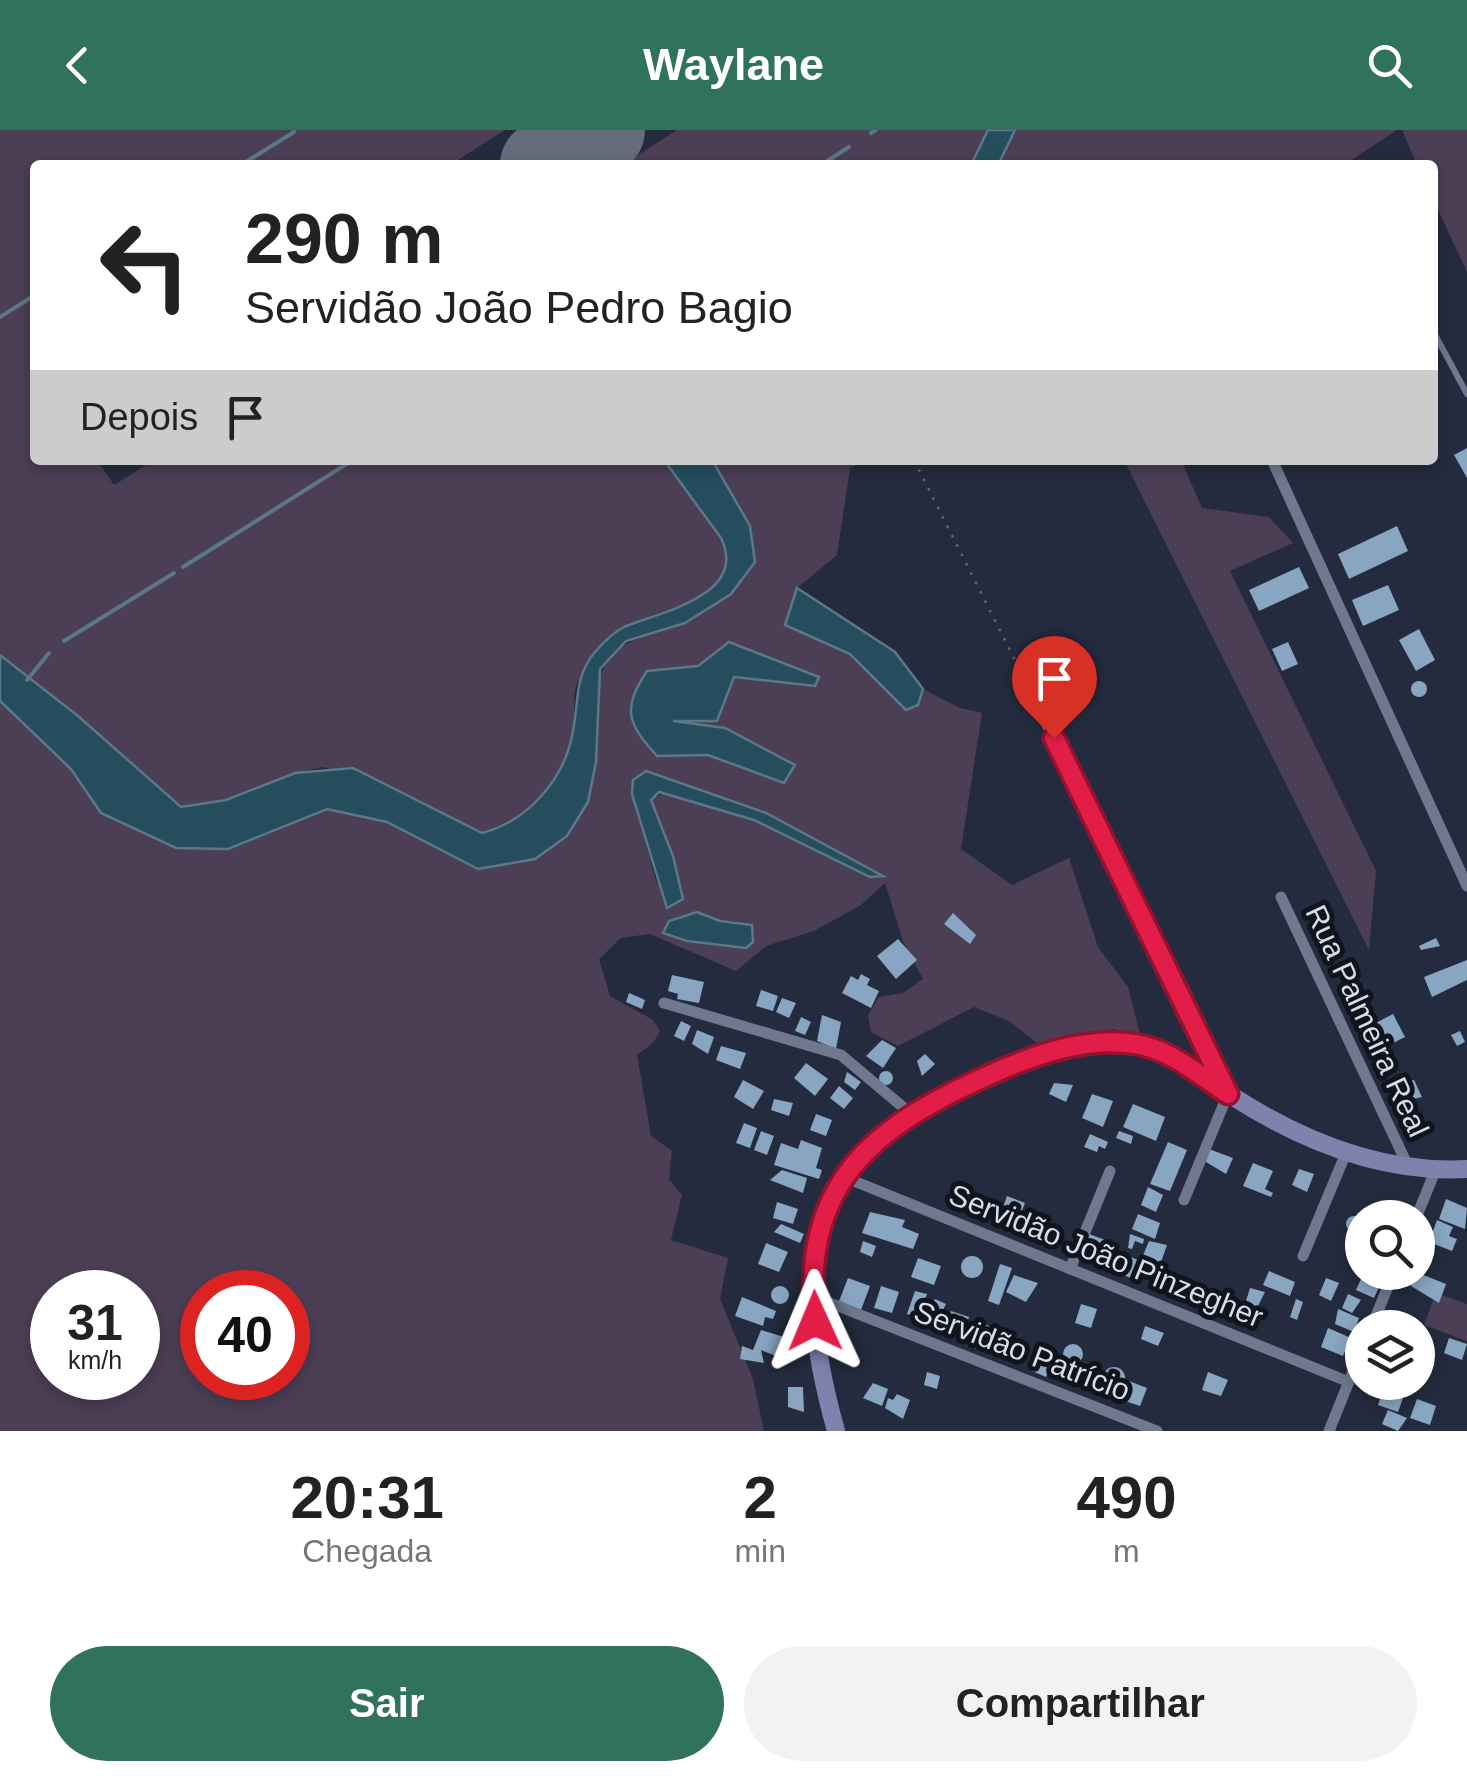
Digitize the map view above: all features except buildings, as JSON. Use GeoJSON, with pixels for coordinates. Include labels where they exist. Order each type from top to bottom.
{"type":"FeatureCollection","features":[{"type":"Feature","properties":{"kind":"street"},"geometry":{"type":"LineString","coordinates":[[1274,465],[1467,886]]}},
{"type":"Feature","properties":{"kind":"street"},"geometry":{"type":"LineString","coordinates":[[1036,702],[1228,1094],[1184,1200]]}},
{"type":"Feature","properties":{"kind":"street","name":"Rua Palmeira Real"},"geometry":{"type":"LineString","coordinates":[[1281,896],[1408,1166]]}},
{"type":"Feature","properties":{"kind":"street"},"geometry":{"type":"LineString","coordinates":[[664,1003],[841,1056],[910,1113]]}},
{"type":"Feature","properties":{"kind":"street"},"geometry":{"type":"LineString","coordinates":[[836,1431],[817,1346],[812,1296],[820,1231],[844,1177],[882,1135],[910,1113],[1011,1065],[1049,1052],[1110,1042],[1156,1050],[1265,1117],[1346,1153],[1408,1166],[1467,1169]]}},
{"type":"Feature","properties":{"kind":"street"},"geometry":{"type":"LineString","coordinates":[[1303,1256],[1346,1153]]}},
{"type":"Feature","properties":{"kind":"street"},"geometry":{"type":"LineString","coordinates":[[1423,1200],[1436,1168]]}},
{"type":"Feature","properties":{"kind":"street"},"geometry":{"type":"LineString","coordinates":[[1070,1269],[1110,1171]]}},
{"type":"Feature","properties":{"kind":"street","name":"Servidão João Pinzegher"},"geometry":{"type":"LineString","coordinates":[[844,1177],[1345,1380]]}},
{"type":"Feature","properties":{"kind":"street","name":"Servidão Patrício"},"geometry":{"type":"LineString","coordinates":[[812,1296],[1158,1431]]}},
{"type":"Feature","properties":{"kind":"street"},"geometry":{"type":"LineString","coordinates":[[1329,1431],[1345,1392]]}},
{"type":"Feature","properties":{"kind":"lane"},"geometry":{"type":"LineString","coordinates":[[1438,340],[1467,394]]}},
{"type":"Feature","properties":{"kind":"path"},"geometry":{"type":"LineString","coordinates":[[917,465],[1036,702]]}},
{"type":"Feature","properties":{"kind":"shaded area"},"geometry":{"type":"Polygon","coordinates":[[[0,130],[505,130],[458,160],[30,160],[30,465],[100,465],[114,485],[146,465],[668,465],[721,538],[727,561],[721,578],[708,592],[626,627],[613,637],[576,686],[573,731],[553,781],[529,808],[482,833],[391,786],[323,767],[295,773],[226,800],[181,807],[78,716],[0,655],[0,130]]]}},
{"type":"Feature","properties":{"kind":"shaded area"},"geometry":{"type":"Polygon","coordinates":[[[677,130],[988,130],[973,160],[630,160],[677,130]]]}},
{"type":"Feature","properties":{"kind":"shaded area"},"geometry":{"type":"Polygon","coordinates":[[[1015,130],[1397,130],[1352,160],[1000,160],[1015,130]]]}},
{"type":"Feature","properties":{"kind":"shaded area"},"geometry":{"type":"Polygon","coordinates":[[[1402,130],[1467,130],[1467,272],[1438,210],[1438,160],[1415,160],[1402,130]]]}},
{"type":"Feature","properties":{"kind":"shaded area"},"geometry":{"type":"Polygon","coordinates":[[[715,465],[856,465],[850,468],[837,555],[797,588],[786,624],[850,654],[906,710],[918,705],[923,689],[960,708],[982,713],[961,849],[1012,885],[1069,858],[1098,947],[1128,987],[1140,1034],[1113,1029],[1037,1043],[1009,1021],[974,1007],[898,1046],[871,1032],[868,1015],[879,997],[903,993],[923,979],[903,941],[885,883],[861,905],[814,931],[766,946],[736,971],[650,934],[621,938],[599,959],[610,996],[653,1020],[660,1031],[653,1043],[637,1055],[651,1136],[672,1151],[669,1179],[682,1195],[671,1240],[728,1258],[720,1299],[753,1379],[764,1431],[0,1431],[0,701],[71,769],[101,813],[228,849],[327,809],[387,822],[478,869],[534,859],[597,698],[601,678],[615,652],[637,639],[706,612],[755,562],[750,526],[715,465]],[[729,642],[699,666],[663,672],[661,757],[708,755],[784,783],[795,765],[779,756],[722,732],[673,722],[725,704],[734,677],[815,686],[729,642]],[[646,771],[632,794],[657,884],[651,800],[665,792],[754,820],[870,877],[882,876],[766,813],[646,771]],[[705,914],[668,921],[664,933],[688,941],[746,948],[736,921],[720,921],[705,914]]]}},
{"type":"Feature","properties":{"kind":"shaded area"},"geometry":{"type":"Polygon","coordinates":[[[1126,465],[1183,465],[1202,508],[1269,517],[1293,543],[1230,571],[1376,871],[1369,950],[1126,465]]]}},
{"type":"Feature","properties":{"kind":"shaded area"},"geometry":{"type":"Polygon","coordinates":[[[1436,1293],[1467,1304],[1467,1341],[1435,1329],[1435,1310],[1430,1310],[1436,1293]]]}},
{"type":"Feature","properties":{"kind":"water"},"geometry":{"type":"Polygon","coordinates":[[[988,130],[1015,130],[1000,160],[973,160],[988,130]]]}},
{"type":"Feature","properties":{"kind":"water"},"geometry":{"type":"Polygon","coordinates":[[[668,465],[715,465],[750,526],[755,562],[731,594],[685,623],[626,641],[600,669],[596,762],[588,802],[567,836],[535,859],[478,869],[387,822],[327,809],[228,849],[176,848],[101,813],[71,769],[0,701],[0,655],[78,716],[181,807],[226,800],[295,773],[353,768],[482,833],[514,819],[542,796],[553,781],[569,749],[580,680],[595,652],[624,627],[677,608],[712,588],[723,574],[726,558],[721,538],[668,465]]]}},
{"type":"Feature","properties":{"kind":"water"},"geometry":{"type":"Polygon","coordinates":[[[797,588],[895,652],[923,689],[918,705],[906,710],[850,654],[785,625],[797,588]]]}},
{"type":"Feature","properties":{"kind":"water"},"geometry":{"type":"Polygon","coordinates":[[[729,642],[819,677],[815,686],[734,677],[717,721],[673,721],[725,728],[795,765],[784,783],[708,755],[657,756],[634,725],[631,706],[647,671],[698,666],[729,642]]]}},
{"type":"Feature","properties":{"kind":"water"},"geometry":{"type":"Polygon","coordinates":[[[646,771],[766,813],[883,876],[870,877],[754,820],[659,792],[651,800],[673,856],[683,899],[667,908],[632,794],[633,780],[646,771]]]}},
{"type":"Feature","properties":{"kind":"water"},"geometry":{"type":"Polygon","coordinates":[[[697,912],[720,921],[752,925],[753,942],[746,948],[687,941],[663,933],[669,921],[697,912]]]}},
{"type":"Feature","properties":{"kind":"waterway"},"geometry":{"type":"LineString","coordinates":[[871,133],[876,130]]}},
{"type":"Feature","properties":{"kind":"waterway"},"geometry":{"type":"LineString","coordinates":[[249,160],[294,132]]}},
{"type":"Feature","properties":{"kind":"waterway"},"geometry":{"type":"LineString","coordinates":[[829,160],[849,147]]}},
{"type":"Feature","properties":{"kind":"waterway"},"geometry":{"type":"LineString","coordinates":[[0,317],[30,298]]}},
{"type":"Feature","properties":{"kind":"waterway"},"geometry":{"type":"LineString","coordinates":[[183,567],[345,465]]}},
{"type":"Feature","properties":{"kind":"waterway"},"geometry":{"type":"LineString","coordinates":[[64,641],[174,573]]}},
{"type":"Feature","properties":{"kind":"waterway"},"geometry":{"type":"LineString","coordinates":[[27,680],[49,653]]}},
{"type":"Feature","properties":{"kind":"runway"},"geometry":{"type":"LineString","coordinates":[[553,160],[600,130]]}},
{"type":"Feature","properties":{"kind":"route"},"geometry":{"type":"LineString","coordinates":[[815,1321],[814,1264],[830,1202],[859,1158],[882,1135],[931,1101],[1049,1052],[1110,1042],[1156,1050],[1228,1094],[1054,738]]}}]}
